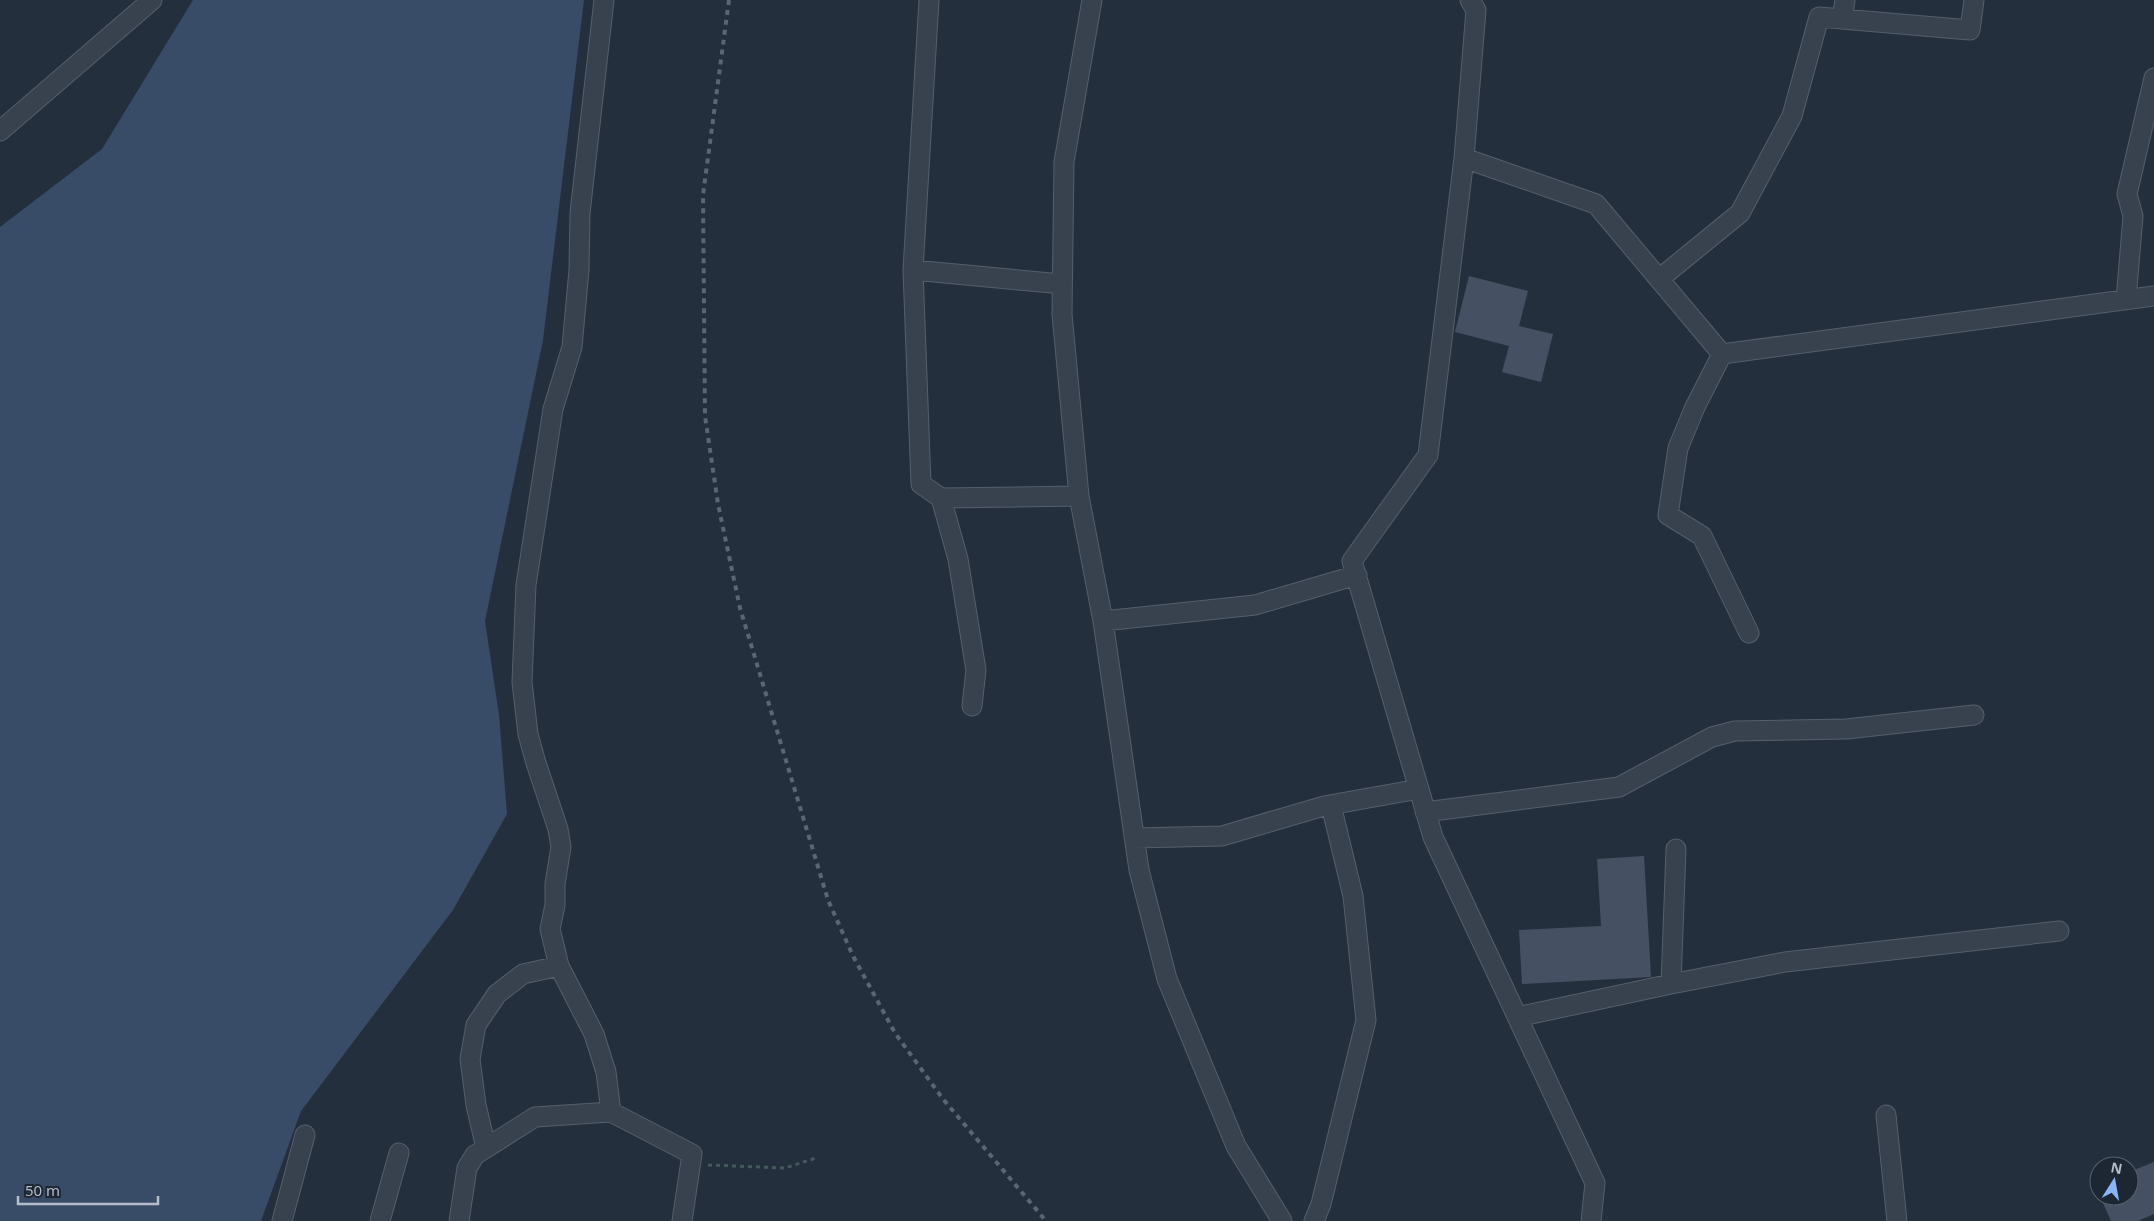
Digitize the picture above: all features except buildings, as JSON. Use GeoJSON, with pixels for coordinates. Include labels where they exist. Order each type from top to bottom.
{"type":"FeatureCollection","features":[{"type":"Feature","properties":{"kind":"street"},"geometry":{"type":"LineString","coordinates":[[0,132],[152,0]]}},
{"type":"Feature","properties":{"kind":"street"},"geometry":{"type":"LineString","coordinates":[[604,0],[580,213],[579,279],[572,347],[553,409],[526,585],[522,682],[528,734],[558,829],[560,848],[555,884],[555,905],[550,929],[559,966],[594,1034],[606,1072],[611,1112]]}},
{"type":"Feature","properties":{"kind":"street"},"geometry":{"type":"LineString","coordinates":[[929,0],[914,270],[921,484],[941,498],[1079,496]]}},
{"type":"Feature","properties":{"kind":"street"},"geometry":{"type":"LineString","coordinates":[[1092,0],[1064,162],[1062,314],[1079,496],[1103,621],[1139,870],[1167,979],[1236,1146],[1282,1221]]}},
{"type":"Feature","properties":{"kind":"street"},"geometry":{"type":"LineString","coordinates":[[1470,0],[1476,10],[1464,158],[1428,455],[1352,561],[1432,837],[1595,1184],[1591,1221]]}},
{"type":"Feature","properties":{"kind":"street"},"geometry":{"type":"LineString","coordinates":[[1842,19],[1845,0]]}},
{"type":"Feature","properties":{"kind":"street"},"geometry":{"type":"LineString","coordinates":[[1659,279],[1740,213],[1792,116],[1819,17],[1970,30],[1974,0]]}},
{"type":"Feature","properties":{"kind":"street"},"geometry":{"type":"LineString","coordinates":[[2126,300],[2133,216],[2127,194],[2154,78]]}},
{"type":"Feature","properties":{"kind":"street"},"geometry":{"type":"LineString","coordinates":[[1464,158],[1596,204],[1722,354]]}},
{"type":"Feature","properties":{"kind":"street"},"geometry":{"type":"LineString","coordinates":[[914,270],[1062,284]]}},
{"type":"Feature","properties":{"kind":"street"},"geometry":{"type":"LineString","coordinates":[[1722,354],[2154,296]]}},
{"type":"Feature","properties":{"kind":"street"},"geometry":{"type":"LineString","coordinates":[[1722,354],[1695,407],[1678,448],[1668,515],[1702,536],[1749,633]]}},
{"type":"Feature","properties":{"kind":"street"},"geometry":{"type":"LineString","coordinates":[[941,498],[958,559],[976,670],[972,706]]}},
{"type":"Feature","properties":{"kind":"street"},"geometry":{"type":"LineString","coordinates":[[1103,621],[1255,605],[1356,574]]}},
{"type":"Feature","properties":{"kind":"street"},"geometry":{"type":"LineString","coordinates":[[1425,812],[1619,787],[1712,737],[1735,732],[1846,730],[1974,715]]}},
{"type":"Feature","properties":{"kind":"street"},"geometry":{"type":"LineString","coordinates":[[1134,838],[1222,836],[1331,805],[1419,789]]}},
{"type":"Feature","properties":{"kind":"street"},"geometry":{"type":"LineString","coordinates":[[1314,1221],[1321,1204],[1366,1020],[1353,896],[1331,805]]}},
{"type":"Feature","properties":{"kind":"street"},"geometry":{"type":"LineString","coordinates":[[1671,984],[1676,849]]}},
{"type":"Feature","properties":{"kind":"street"},"geometry":{"type":"LineString","coordinates":[[1517,1017],[1785,962],[2059,931]]}},
{"type":"Feature","properties":{"kind":"street"},"geometry":{"type":"LineString","coordinates":[[486,1148],[476,1105],[470,1059],[476,1025],[497,994],[524,974],[559,966]]}},
{"type":"Feature","properties":{"kind":"street"},"geometry":{"type":"LineString","coordinates":[[459,1221],[467,1168],[475,1155],[535,1118],[611,1112],[692,1154],[682,1221]]}},
{"type":"Feature","properties":{"kind":"street"},"geometry":{"type":"LineString","coordinates":[[1886,1115],[1897,1221]]}},
{"type":"Feature","properties":{"kind":"street"},"geometry":{"type":"LineString","coordinates":[[282,1221],[305,1135]]}},
{"type":"Feature","properties":{"kind":"street"},"geometry":{"type":"LineString","coordinates":[[380,1221],[399,1153]]}},
{"type":"Feature","properties":{"kind":"path"},"geometry":{"type":"LineString","coordinates":[[692,1154],[703,1164],[785,1168],[816,1158]]}},
{"type":"Feature","properties":{"kind":"water"},"geometry":{"type":"Polygon","coordinates":[[[193,0],[584,0],[543,340],[485,621],[499,715],[507,814],[453,910],[301,1111],[261,1221],[0,1221],[0,227],[102,149],[193,0]]]}},
{"type":"Feature","properties":{"kind":"railway"},"geometry":{"type":"LineString","coordinates":[[729,0],[703,195],[705,416],[718,504],[740,608],[828,900],[853,956],[895,1033],[943,1099],[1046,1221]]}}]}
